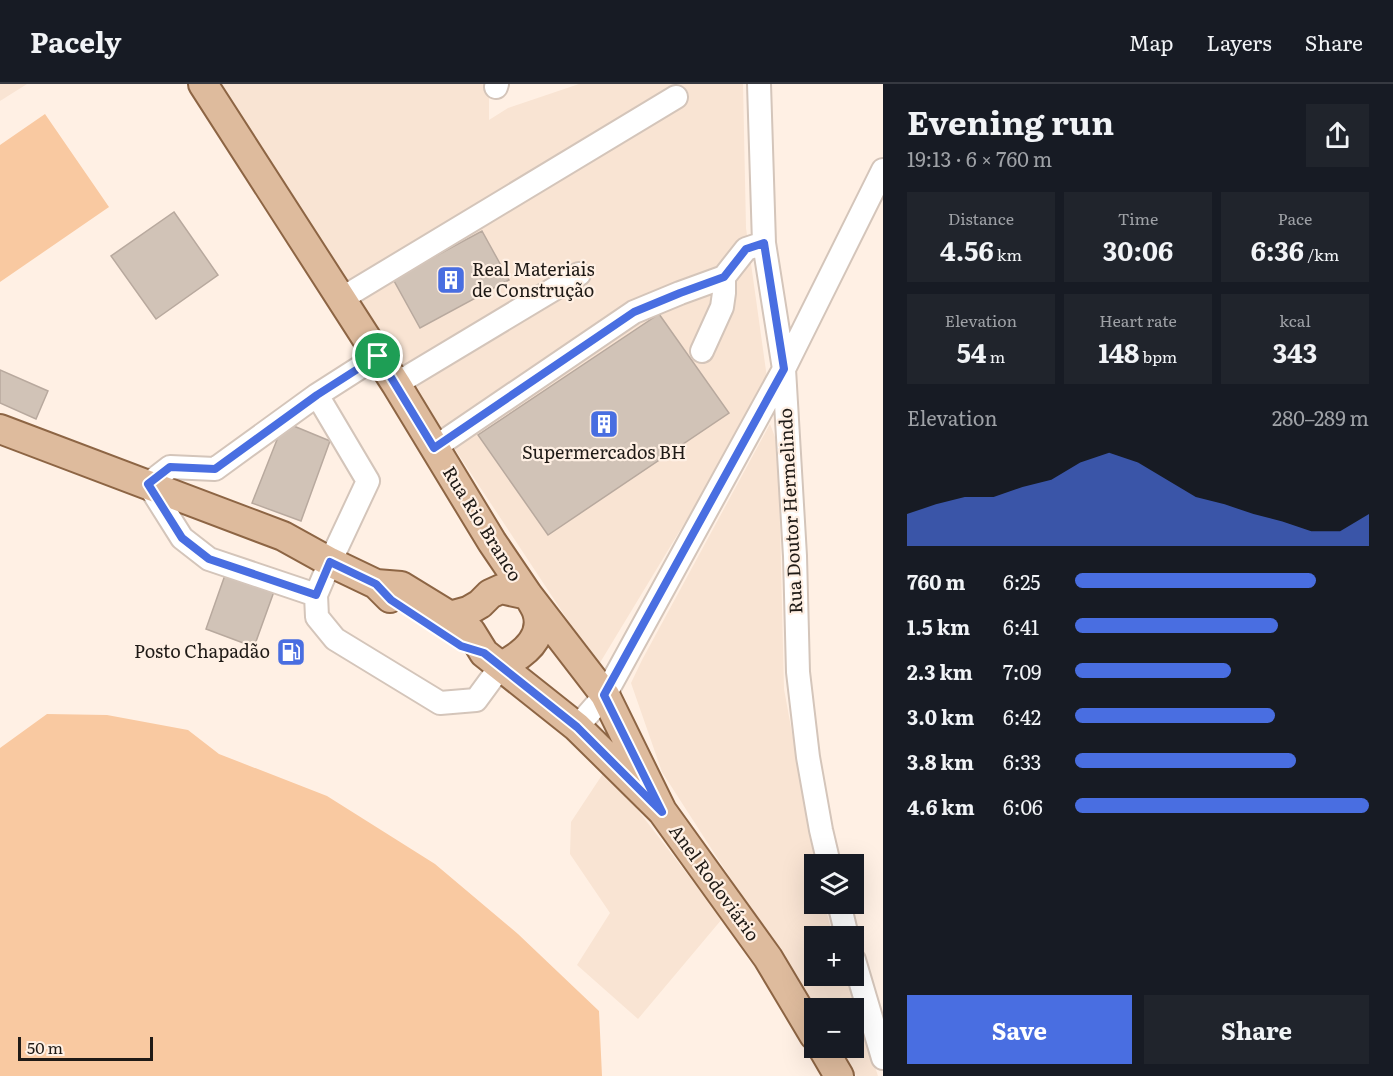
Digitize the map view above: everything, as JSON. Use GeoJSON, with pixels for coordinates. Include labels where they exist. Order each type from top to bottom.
{"type":"FeatureCollection","features":[{"type":"Feature","properties":{"kind":"main road","name":"Rua Rio Branco"},"geometry":{"type":"LineString","coordinates":[[203,84],[396,384],[492,542],[528,595],[604,695],[662,812]]}},
{"type":"Feature","properties":{"kind":"main road","name":"Anel Rodoviário"},"geometry":{"type":"LineString","coordinates":[[0,429],[283,536],[376,584],[401,586],[450,616],[471,632],[493,660],[577,727],[662,812],[768,957],[804,1018]]}},
{"type":"Feature","properties":{"kind":"main road"},"geometry":{"type":"LineString","coordinates":[[490,594],[498,567],[492,542]]}},
{"type":"Feature","properties":{"kind":"main road","name":"Anel Rodoviário"},"geometry":{"type":"LineString","coordinates":[[376,584],[391,600],[461,646],[493,660]]}},
{"type":"Feature","properties":{"kind":"main road"},"geometry":{"type":"LineString","coordinates":[[450,616],[468,611],[490,594],[501,589],[528,595],[538,614],[538,631],[532,644],[516,658],[493,660]]}},
{"type":"Feature","properties":{"kind":"main road"},"geometry":{"type":"LineString","coordinates":[[828,1058],[839,1076]]}},
{"type":"Feature","properties":{"kind":"street","name":"Rua Doutor Hermelindo"},"geometry":{"type":"LineString","coordinates":[[759,84],[764,243],[784,369],[795,556],[798,672],[808,757],[827,854]]}},
{"type":"Feature","properties":{"kind":"street"},"geometry":{"type":"LineString","coordinates":[[341,299],[676,97]]}},
{"type":"Feature","properties":{"kind":"street"},"geometry":{"type":"LineString","coordinates":[[577,727],[604,695],[784,369],[883,170]]}},
{"type":"Feature","properties":{"kind":"street"},"geometry":{"type":"LineString","coordinates":[[434,448],[634,312],[724,277],[746,249],[764,243]]}},
{"type":"Feature","properties":{"kind":"street"},"geometry":{"type":"LineString","coordinates":[[396,384],[579,274]]}},
{"type":"Feature","properties":{"kind":"street"},"geometry":{"type":"LineString","coordinates":[[702,351],[722,307],[724,277]]}},
{"type":"Feature","properties":{"kind":"street"},"geometry":{"type":"LineString","coordinates":[[316,595],[209,559],[182,538],[148,484],[170,467],[215,469],[317,395],[378,356]]}},
{"type":"Feature","properties":{"kind":"street"},"geometry":{"type":"LineString","coordinates":[[317,395],[368,481],[316,595],[317,617],[335,639],[440,703],[476,700],[493,660]]}},
{"type":"Feature","properties":{"kind":"street"},"geometry":{"type":"LineString","coordinates":[[862,986],[883,1058]]}},
{"type":"Feature","properties":{"kind":"shaded area"},"geometry":{"type":"Polygon","coordinates":[[[0,84],[27,84],[0,101],[0,84]]]}},
{"type":"Feature","properties":{"kind":"shaded area"},"geometry":{"type":"Polygon","coordinates":[[[222,84],[489,84],[489,120],[508,108],[579,84],[743,84],[746,228],[768,385],[598,666],[282,187],[222,84]]]}},
{"type":"Feature","properties":{"kind":"shaded area"},"geometry":{"type":"Polygon","coordinates":[[[45,114],[109,207],[0,282],[0,145],[45,114]]]}},
{"type":"Feature","properties":{"kind":"shaded area"},"geometry":{"type":"Polygon","coordinates":[[[770,424],[778,445],[784,689],[814,854],[804,854],[804,914],[827,914],[830,926],[804,926],[804,986],[849,986],[853,998],[809,998],[662,772],[631,683],[770,424]]]}},
{"type":"Feature","properties":{"kind":"shaded area"},"geometry":{"type":"Polygon","coordinates":[[[47,714],[107,715],[188,730],[219,754],[327,796],[435,864],[518,934],[599,1011],[602,1076],[0,1076],[0,748],[47,714]]]}},
{"type":"Feature","properties":{"kind":"shaded area"},"geometry":{"type":"Polygon","coordinates":[[[606,769],[722,919],[638,1019],[577,965],[610,913],[570,854],[571,822],[606,769]]]}},
{"type":"Feature","properties":{"kind":"shaded area"},"geometry":{"type":"Polygon","coordinates":[[[864,1032],[878,1076],[857,1076],[847,1058],[864,1058],[864,1032]]]}},
{"type":"Feature","properties":{"kind":"building"},"geometry":{"type":"Polygon","coordinates":[[[174,212],[218,275],[156,319],[111,256],[174,212]]]}},
{"type":"Feature","properties":{"kind":"building","name":"Real Materiais de Construção"},"geometry":{"type":"Polygon","coordinates":[[[482,231],[509,280],[420,328],[393,279],[482,231]]]}},
{"type":"Feature","properties":{"kind":"building","name":"Supermercados BH"},"geometry":{"type":"Polygon","coordinates":[[[659,314],[729,413],[548,535],[478,435],[659,314]]]}},
{"type":"Feature","properties":{"kind":"building"},"geometry":{"type":"Polygon","coordinates":[[[0,370],[48,391],[36,419],[0,403],[0,370]]]}},
{"type":"Feature","properties":{"kind":"building"},"geometry":{"type":"Polygon","coordinates":[[[284,422],[330,441],[301,521],[252,503],[284,422]]]}},
{"type":"Feature","properties":{"kind":"building"},"geometry":{"type":"Polygon","coordinates":[[[231,558],[280,575],[254,647],[206,629],[231,558]]]}},
{"type":"Feature","properties":{"kind":"place","name":"Real Materiais de Construção"},"geometry":{"type":"Point","coordinates":[451,280]}},
{"type":"Feature","properties":{"kind":"place","name":"Supermercados BH"},"geometry":{"type":"Point","coordinates":[604,424]}},
{"type":"Feature","properties":{"kind":"place","name":"Posto Chapadão"},"geometry":{"type":"Point","coordinates":[291,652]}},
{"type":"Feature","properties":{"kind":"route"},"geometry":{"type":"LineString","coordinates":[[764,243],[784,369],[604,695],[662,812],[577,727],[484,653],[461,646],[391,600],[376,584],[330,562],[316,595],[209,559],[182,538],[148,484],[170,467],[215,469],[317,395],[378,356],[434,448],[634,312],[724,277],[746,249],[764,243]]}}]}
